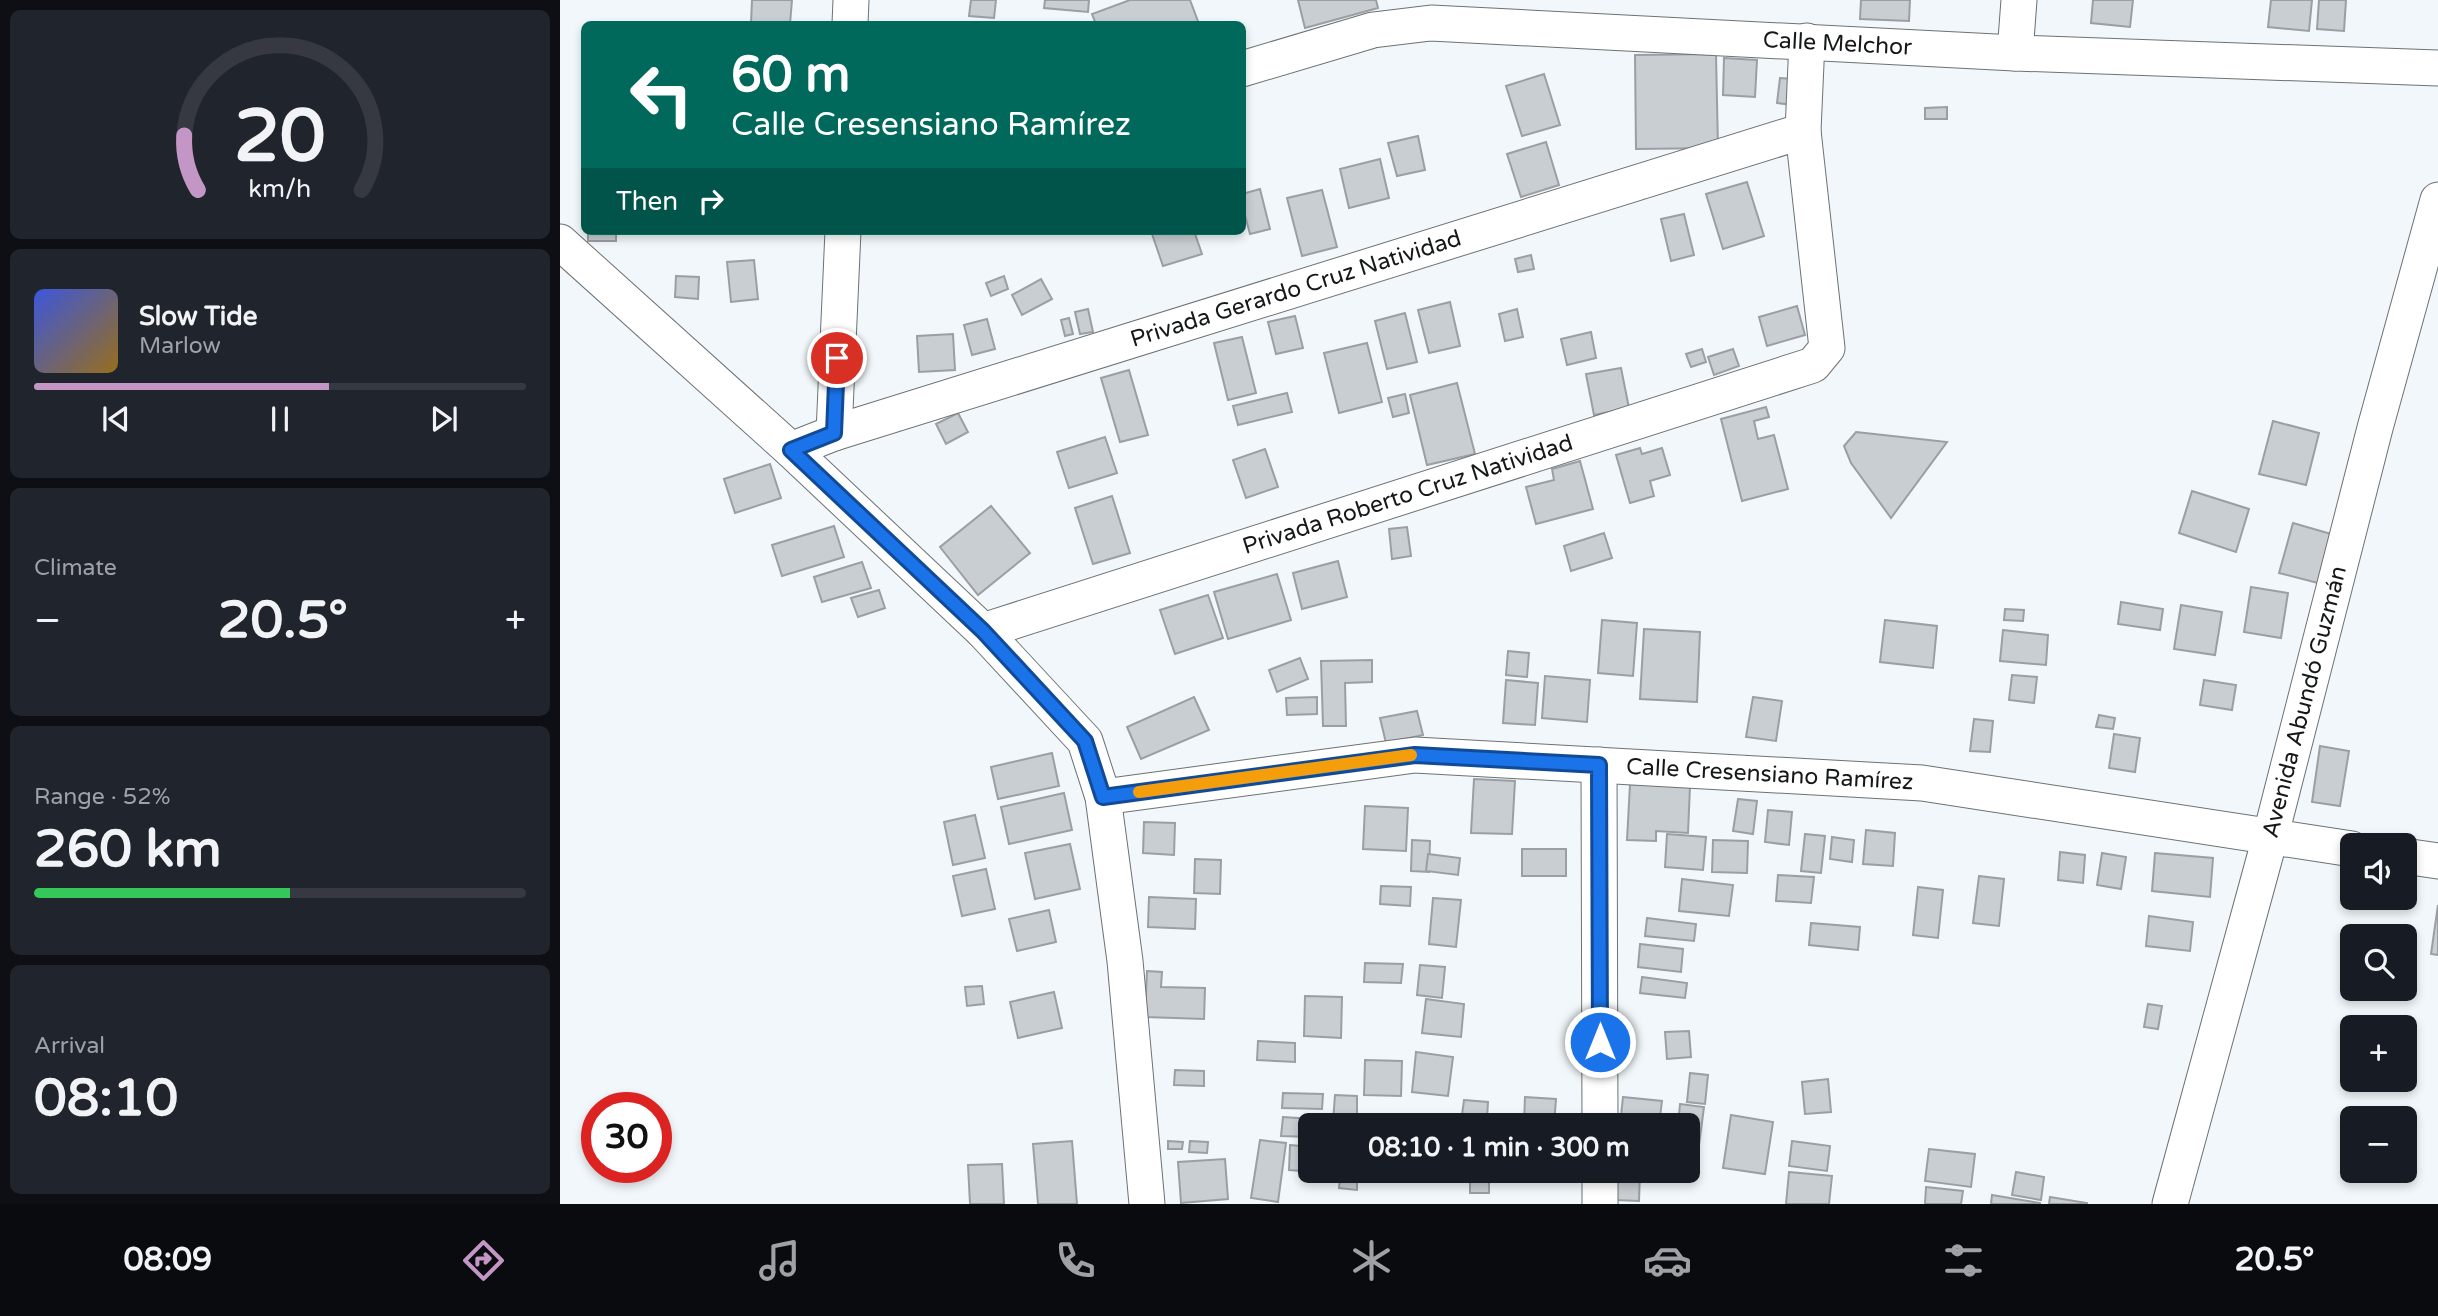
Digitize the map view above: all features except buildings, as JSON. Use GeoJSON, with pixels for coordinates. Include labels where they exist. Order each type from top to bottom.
{"type":"FeatureCollection","features":[{"type":"Feature","properties":{"kind":"street"},"geometry":{"type":"LineString","coordinates":[[850,21],[851,0]]}},
{"type":"Feature","properties":{"kind":"street"},"geometry":{"type":"LineString","coordinates":[[2015,53],[2019,0]]}},
{"type":"Feature","properties":{"kind":"street","name":"Calle Melchor"},"geometry":{"type":"LineString","coordinates":[[1246,68],[1373,30],[1431,23],[2015,53],[2438,68]]}},
{"type":"Feature","properties":{"kind":"street"},"geometry":{"type":"LineString","coordinates":[[1803,131],[1807,41]]}},
{"type":"Feature","properties":{"kind":"street","name":"Privada Roberto Cruz Natividad"},"geometry":{"type":"LineString","coordinates":[[983,631],[1812,365],[1827,348],[1803,131]]}},
{"type":"Feature","properties":{"kind":"street","name":"Privada Gerardo Cruz Natividad"},"geometry":{"type":"LineString","coordinates":[[791,450],[834,433],[1803,131]]}},
{"type":"Feature","properties":{"kind":"street","name":"Avenida Abundó Guzmán"},"geometry":{"type":"LineString","coordinates":[[2170,1204],[2270,838],[2371,442],[2438,200]]}},
{"type":"Feature","properties":{"kind":"street"},"geometry":{"type":"LineString","coordinates":[[834,433],[843,235]]}},
{"type":"Feature","properties":{"kind":"street"},"geometry":{"type":"LineString","coordinates":[[560,242],[791,450],[983,631],[1085,741],[1103,797],[1125,961],[1147,1204]]}},
{"type":"Feature","properties":{"kind":"street","name":"Calle Cresensiano Ramírez"},"geometry":{"type":"LineString","coordinates":[[1103,797],[1415,755],[1922,783],[2340,847]]}},
{"type":"Feature","properties":{"kind":"street"},"geometry":{"type":"LineString","coordinates":[[1599,765],[1600,1113]]}},
{"type":"Feature","properties":{"kind":"street"},"geometry":{"type":"LineString","coordinates":[[2417,858],[2438,861]]}},
{"type":"Feature","properties":{"kind":"street"},"geometry":{"type":"LineString","coordinates":[[1600,1183],[1600,1204]]}},
{"type":"Feature","properties":{"kind":"slow traffic"},"geometry":{"type":"LineString","coordinates":[[1139,792],[1411,755]]}},
{"type":"Feature","properties":{"kind":"route"},"geometry":{"type":"LineString","coordinates":[[837,358],[834,433],[791,450],[983,631],[1085,741],[1103,797],[1415,755],[1599,765],[1600,1042]]}}]}
